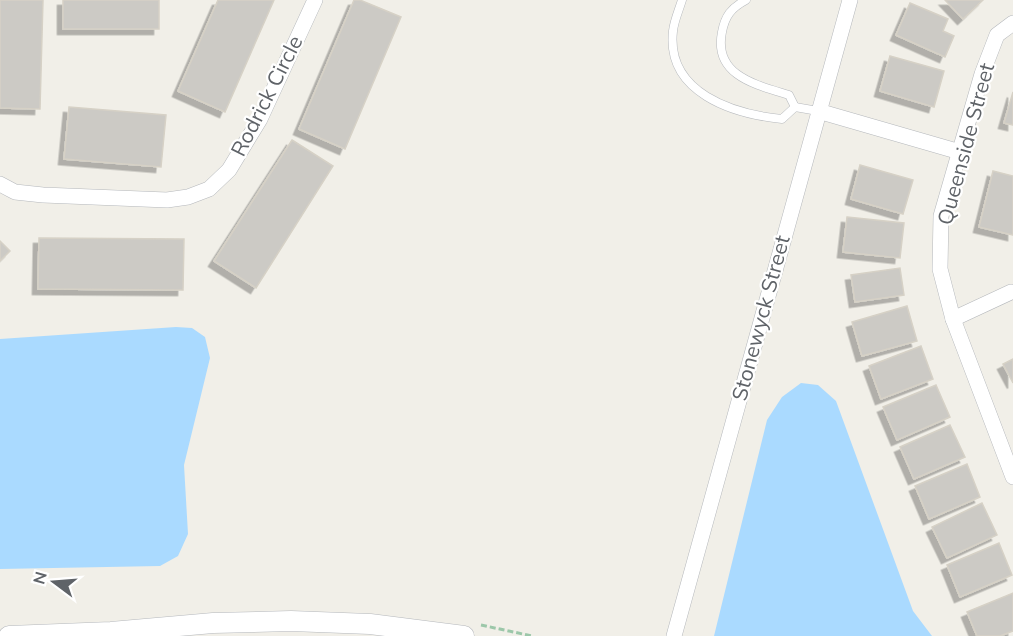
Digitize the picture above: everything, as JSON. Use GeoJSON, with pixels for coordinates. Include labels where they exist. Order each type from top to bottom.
{"type":"FeatureCollection","features":[{"type":"Feature","properties":{"kind":"street","name":"Rodrick Circle"},"geometry":{"type":"LineString","coordinates":[[0,184],[15,192],[43,195],[167,200],[188,197],[209,189],[229,170],[260,119],[315,0]]}},
{"type":"Feature","properties":{"kind":"street","name":"Stonewyck Street"},"geometry":{"type":"LineString","coordinates":[[674,636],[850,0]]}},
{"type":"Feature","properties":{"kind":"street","name":"Queenside Street"},"geometry":{"type":"LineString","coordinates":[[1013,23],[997,35],[982,74],[941,216],[940,269],[953,319],[1013,477]]}},
{"type":"Feature","properties":{"kind":"street"},"geometry":{"type":"LineString","coordinates":[[818,111],[960,152]]}},
{"type":"Feature","properties":{"kind":"street"},"geometry":{"type":"LineString","coordinates":[[953,319],[1011,292]]}},
{"type":"Feature","properties":{"kind":"street"},"geometry":{"type":"LineString","coordinates":[[9,636],[111,632],[213,623],[291,621],[370,624],[464,636]]}},
{"type":"Feature","properties":{"kind":"lane"},"geometry":{"type":"LineString","coordinates":[[682,0],[673,31],[674,55],[687,82],[710,99],[730,108],[766,117],[782,119],[795,107]]}},
{"type":"Feature","properties":{"kind":"lane"},"geometry":{"type":"LineString","coordinates":[[746,0],[737,4],[725,18],[721,37],[721,55],[730,69],[753,84],[789,95],[795,107]]}},
{"type":"Feature","properties":{"kind":"lane"},"geometry":{"type":"LineString","coordinates":[[795,107],[818,111]]}},
{"type":"Feature","properties":{"kind":"water"},"geometry":{"type":"Polygon","coordinates":[[[176,327],[192,328],[205,337],[210,358],[184,465],[188,534],[178,556],[160,566],[0,569],[0,339],[176,327]]]}},
{"type":"Feature","properties":{"kind":"water"},"geometry":{"type":"Polygon","coordinates":[[[801,383],[818,385],[836,401],[913,611],[932,636],[714,636],[767,420],[782,397],[801,383]]]}},
{"type":"Feature","properties":{"kind":"building"},"geometry":{"type":"Polygon","coordinates":[[[0,0],[43,0],[40,109],[0,108],[0,0]]]}},
{"type":"Feature","properties":{"kind":"building"},"geometry":{"type":"Polygon","coordinates":[[[63,0],[159,0],[159,29],[63,29],[63,0]]]}},
{"type":"Feature","properties":{"kind":"building"},"geometry":{"type":"Polygon","coordinates":[[[218,0],[274,0],[225,112],[178,91],[218,0]]]}},
{"type":"Feature","properties":{"kind":"building"},"geometry":{"type":"Polygon","coordinates":[[[354,0],[360,0],[401,17],[345,149],[299,129],[354,0]]]}},
{"type":"Feature","properties":{"kind":"building"},"geometry":{"type":"Polygon","coordinates":[[[945,0],[983,0],[963,19],[945,0]]]}},
{"type":"Feature","properties":{"kind":"building"},"geometry":{"type":"Polygon","coordinates":[[[910,3],[948,19],[943,31],[954,36],[945,57],[896,35],[910,3]]]}},
{"type":"Feature","properties":{"kind":"building"},"geometry":{"type":"Polygon","coordinates":[[[890,56],[944,71],[934,107],[880,91],[890,56]]]}},
{"type":"Feature","properties":{"kind":"building"},"geometry":{"type":"Polygon","coordinates":[[[1013,92],[1013,125],[1004,123],[1013,92]]]}},
{"type":"Feature","properties":{"kind":"building"},"geometry":{"type":"Polygon","coordinates":[[[69,107],[166,115],[161,167],[64,159],[69,107]]]}},
{"type":"Feature","properties":{"kind":"building"},"geometry":{"type":"Polygon","coordinates":[[[292,140],[333,166],[256,288],[214,261],[292,140]]]}},
{"type":"Feature","properties":{"kind":"building"},"geometry":{"type":"Polygon","coordinates":[[[860,165],[913,180],[903,214],[851,199],[860,165]]]}},
{"type":"Feature","properties":{"kind":"building"},"geometry":{"type":"Polygon","coordinates":[[[993,171],[1013,176],[1013,235],[979,227],[993,171]]]}},
{"type":"Feature","properties":{"kind":"building"},"geometry":{"type":"Polygon","coordinates":[[[847,217],[904,223],[900,258],[843,252],[847,217]]]}},
{"type":"Feature","properties":{"kind":"building"},"geometry":{"type":"Polygon","coordinates":[[[39,238],[184,239],[183,290],[38,289],[39,238]]]}},
{"type":"Feature","properties":{"kind":"building"},"geometry":{"type":"Polygon","coordinates":[[[0,241],[10,251],[0,261],[0,241]]]}},
{"type":"Feature","properties":{"kind":"building"},"geometry":{"type":"Polygon","coordinates":[[[900,268],[904,295],[855,302],[851,275],[900,268]]]}},
{"type":"Feature","properties":{"kind":"building"},"geometry":{"type":"Polygon","coordinates":[[[907,306],[917,341],[862,356],[852,322],[907,306]]]}},
{"type":"Feature","properties":{"kind":"building"},"geometry":{"type":"Polygon","coordinates":[[[921,346],[933,379],[881,399],[869,366],[921,346]]]}},
{"type":"Feature","properties":{"kind":"building"},"geometry":{"type":"Polygon","coordinates":[[[1013,359],[1013,383],[1003,364],[1013,359]]]}},
{"type":"Feature","properties":{"kind":"building"},"geometry":{"type":"Polygon","coordinates":[[[936,385],[950,417],[897,440],[883,407],[936,385]]]}},
{"type":"Feature","properties":{"kind":"building"},"geometry":{"type":"Polygon","coordinates":[[[950,425],[965,457],[914,479],[900,447],[950,425]]]}},
{"type":"Feature","properties":{"kind":"building"},"geometry":{"type":"Polygon","coordinates":[[[967,464],[980,497],[929,519],[915,486],[967,464]]]}},
{"type":"Feature","properties":{"kind":"building"},"geometry":{"type":"Polygon","coordinates":[[[982,503],[997,535],[947,558],[932,527],[982,503]]]}},
{"type":"Feature","properties":{"kind":"building"},"geometry":{"type":"Polygon","coordinates":[[[999,543],[1012,575],[960,597],[947,565],[999,543]]]}},
{"type":"Feature","properties":{"kind":"building"},"geometry":{"type":"Polygon","coordinates":[[[1013,593],[1013,631],[1000,636],[977,636],[967,612],[1013,593]]]}}]}
